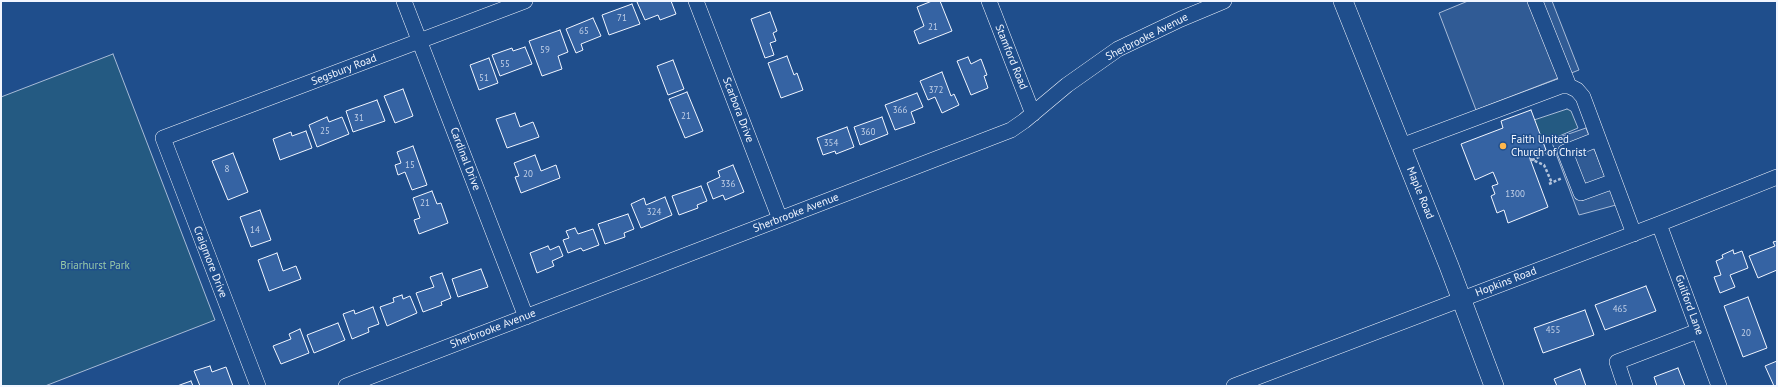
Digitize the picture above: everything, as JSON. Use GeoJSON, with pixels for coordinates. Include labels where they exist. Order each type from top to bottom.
{"type":"FeatureCollection","features":[{"type":"Feature","properties":{"kind":"main road","name":"Maple Road"},"geometry":{"type":"LineString","coordinates":[[1343,1],[1462,298],[1494,386]]}},
{"type":"Feature","properties":{"kind":"street","name":"Cardinal Drive"},"geometry":{"type":"LineString","coordinates":[[404,1],[526,317]]}},
{"type":"Feature","properties":{"kind":"street","name":"Segsbury Road"},"geometry":{"type":"LineString","coordinates":[[163,138],[525,1]]}},
{"type":"Feature","properties":{"kind":"street","name":"Scarbora Drive"},"geometry":{"type":"LineString","coordinates":[[696,1],[780,219]]}},
{"type":"Feature","properties":{"kind":"street","name":"Stamford Road"},"geometry":{"type":"LineString","coordinates":[[989,1],[1033,114]]}},
{"type":"Feature","properties":{"kind":"street","name":"Sherbrooke Avenue"},"geometry":{"type":"LineString","coordinates":[[346,386],[1011,130],[1033,114],[1067,85],[1118,49],[1180,19],[1224,1]]}},
{"type":"Feature","properties":{"kind":"street"},"geometry":{"type":"LineString","coordinates":[[1535,1],[1569,86]]}},
{"type":"Feature","properties":{"kind":"street"},"geometry":{"type":"LineString","coordinates":[[1401,146],[1561,86],[1569,86],[1577,90],[1582,97],[1634,234]]}},
{"type":"Feature","properties":{"kind":"street","name":"Craigmore Drive"},"geometry":{"type":"LineString","coordinates":[[163,138],[258,386]]}},
{"type":"Feature","properties":{"kind":"street"},"geometry":{"type":"LineString","coordinates":[[1598,139],[1565,152],[1581,193],[1614,181]]}},
{"type":"Feature","properties":{"kind":"street","name":"Hopkins Road"},"geometry":{"type":"LineString","coordinates":[[1234,386],[1462,298],[1634,234],[1777,177]]}},
{"type":"Feature","properties":{"kind":"street","name":"Guilford Lane"},"geometry":{"type":"LineString","coordinates":[[1659,224],[1719,386]]}},
{"type":"Feature","properties":{"kind":"street"},"geometry":{"type":"LineString","coordinates":[[1626,386],[1616,362],[1698,331]]}},
{"type":"Feature","properties":{"kind":"path"},"geometry":{"type":"LineString","coordinates":[[1552,182],[1544,164],[1531,159],[1555,150]]}},
{"type":"Feature","properties":{"kind":"green space","name":"Briarhurst Park"},"geometry":{"type":"Polygon","coordinates":[[[113,54],[215,320],[45,386],[1,386],[1,97],[113,54]]]}},
{"type":"Feature","properties":{"kind":"green space"},"geometry":{"type":"Polygon","coordinates":[[[1567,109],[1571,111],[1578,128],[1543,143],[1534,120],[1567,109]]]}},
{"type":"Feature","properties":{"kind":"shaded area"},"geometry":{"type":"Polygon","coordinates":[[[1468,1],[1552,1],[1579,70],[1476,110],[1439,13],[1468,1]]]}},
{"type":"Feature","properties":{"kind":"shaded area"},"geometry":{"type":"Polygon","coordinates":[[[1586,128],[1616,205],[1579,215],[1551,140],[1586,128]]]}},
{"type":"Feature","properties":{"kind":"building"},"geometry":{"type":"Polygon","coordinates":[[[671,1],[676,14],[660,20],[658,15],[645,20],[637,2],[671,1]]]}},
{"type":"Feature","properties":{"kind":"building"},"geometry":{"type":"Polygon","coordinates":[[[932,1],[940,1],[952,31],[919,44],[914,31],[924,26],[917,7],[932,1]]]}},
{"type":"Feature","properties":{"kind":"building"},"geometry":{"type":"Polygon","coordinates":[[[632,4],[640,24],[609,35],[602,15],[632,4]]]}},
{"type":"Feature","properties":{"kind":"building"},"geometry":{"type":"Polygon","coordinates":[[[770,12],[777,31],[773,33],[776,41],[770,43],[774,55],[765,58],[751,19],[770,12]]]}},
{"type":"Feature","properties":{"kind":"building"},"geometry":{"type":"Polygon","coordinates":[[[593,18],[601,36],[581,44],[583,50],[576,53],[566,29],[593,18]]]}},
{"type":"Feature","properties":{"kind":"building"},"geometry":{"type":"Polygon","coordinates":[[[560,30],[568,52],[558,56],[562,69],[542,76],[529,41],[560,30]]]}},
{"type":"Feature","properties":{"kind":"building"},"geometry":{"type":"Polygon","coordinates":[[[525,47],[532,64],[500,76],[492,55],[512,48],[513,51],[525,47]]]}},
{"type":"Feature","properties":{"kind":"building"},"geometry":{"type":"Polygon","coordinates":[[[787,56],[794,75],[797,73],[803,90],[781,98],[768,63],[787,56]]]}},
{"type":"Feature","properties":{"kind":"building"},"geometry":{"type":"Polygon","coordinates":[[[968,57],[971,64],[981,59],[987,75],[984,76],[988,88],[971,95],[957,61],[968,57]]]}},
{"type":"Feature","properties":{"kind":"building"},"geometry":{"type":"Polygon","coordinates":[[[489,58],[498,83],[479,90],[470,65],[489,58]]]}},
{"type":"Feature","properties":{"kind":"building"},"geometry":{"type":"Polygon","coordinates":[[[673,60],[684,89],[668,95],[657,66],[673,60]]]}},
{"type":"Feature","properties":{"kind":"building"},"geometry":{"type":"Polygon","coordinates":[[[942,72],[951,96],[954,94],[959,105],[942,113],[935,97],[928,100],[920,81],[942,72]]]}},
{"type":"Feature","properties":{"kind":"building"},"geometry":{"type":"Polygon","coordinates":[[[403,89],[413,116],[395,123],[384,96],[403,89]]]}},
{"type":"Feature","properties":{"kind":"building"},"geometry":{"type":"Polygon","coordinates":[[[687,92],[703,131],[685,138],[669,99],[687,92]]]}},
{"type":"Feature","properties":{"kind":"building"},"geometry":{"type":"Polygon","coordinates":[[[917,93],[923,107],[911,112],[915,123],[895,130],[885,105],[917,93]]]}},
{"type":"Feature","properties":{"kind":"building"},"geometry":{"type":"Polygon","coordinates":[[[377,100],[385,121],[353,132],[346,111],[377,100]]]}},
{"type":"Feature","properties":{"kind":"building"},"geometry":{"type":"Polygon","coordinates":[[[1531,110],[1546,150],[1529,156],[1548,207],[1508,223],[1504,210],[1497,213],[1491,196],[1495,194],[1492,186],[1498,184],[1493,172],[1475,180],[1461,144],[1503,128],[1501,121],[1531,110]]]}},
{"type":"Feature","properties":{"kind":"building"},"geometry":{"type":"Polygon","coordinates":[[[515,113],[520,127],[533,122],[539,137],[507,148],[496,119],[515,113]]]}},
{"type":"Feature","properties":{"kind":"building"},"geometry":{"type":"Polygon","coordinates":[[[327,117],[329,122],[342,117],[349,134],[317,147],[309,125],[327,117]]]}},
{"type":"Feature","properties":{"kind":"building"},"geometry":{"type":"Polygon","coordinates":[[[882,117],[888,134],[860,145],[854,127],[882,117]]]}},
{"type":"Feature","properties":{"kind":"building"},"geometry":{"type":"Polygon","coordinates":[[[847,127],[854,147],[836,154],[835,151],[823,155],[817,138],[847,127]]]}},
{"type":"Feature","properties":{"kind":"building"},"geometry":{"type":"Polygon","coordinates":[[[306,131],[312,148],[280,160],[273,139],[291,132],[292,136],[306,131]]]}},
{"type":"Feature","properties":{"kind":"building"},"geometry":{"type":"Polygon","coordinates":[[[413,146],[427,185],[412,190],[405,172],[398,175],[395,165],[401,163],[397,152],[413,146]]]}},
{"type":"Feature","properties":{"kind":"building"},"geometry":{"type":"Polygon","coordinates":[[[233,153],[248,192],[228,200],[212,161],[233,153]]]}},
{"type":"Feature","properties":{"kind":"building"},"geometry":{"type":"Polygon","coordinates":[[[535,155],[541,171],[556,165],[560,178],[521,193],[515,177],[519,176],[514,163],[535,155]]]}},
{"type":"Feature","properties":{"kind":"building"},"geometry":{"type":"Polygon","coordinates":[[[733,165],[744,192],[725,200],[723,195],[713,199],[707,183],[720,177],[718,171],[733,165]]]}},
{"type":"Feature","properties":{"kind":"building"},"geometry":{"type":"Polygon","coordinates":[[[701,186],[707,201],[697,205],[698,208],[679,215],[672,196],[701,186]]]}},
{"type":"Feature","properties":{"kind":"building"},"geometry":{"type":"Polygon","coordinates":[[[432,191],[437,204],[441,203],[448,223],[419,234],[414,220],[420,218],[413,198],[432,191]]]}},
{"type":"Feature","properties":{"kind":"building"},"geometry":{"type":"Polygon","coordinates":[[[665,197],[672,215],[641,228],[631,204],[644,198],[646,205],[665,197]]]}},
{"type":"Feature","properties":{"kind":"building"},"geometry":{"type":"Polygon","coordinates":[[[260,210],[271,240],[251,247],[240,217],[260,210]]]}},
{"type":"Feature","properties":{"kind":"building"},"geometry":{"type":"Polygon","coordinates":[[[628,214],[634,229],[624,233],[625,237],[605,244],[598,224],[628,214]]]}},
{"type":"Feature","properties":{"kind":"building"},"geometry":{"type":"Polygon","coordinates":[[[575,228],[578,234],[593,229],[599,245],[583,251],[581,248],[568,253],[563,240],[569,238],[566,231],[575,228]]]}},
{"type":"Feature","properties":{"kind":"building"},"geometry":{"type":"Polygon","coordinates":[[[1777,241],[1777,270],[1758,278],[1749,256],[1775,246],[1773,242],[1777,241]]]}},
{"type":"Feature","properties":{"kind":"building"},"geometry":{"type":"Polygon","coordinates":[[[548,246],[550,250],[559,246],[563,256],[552,261],[554,266],[537,273],[530,253],[548,246]]]}},
{"type":"Feature","properties":{"kind":"building"},"geometry":{"type":"Polygon","coordinates":[[[1733,250],[1734,254],[1742,251],[1748,268],[1730,275],[1735,287],[1720,293],[1714,277],[1721,275],[1716,261],[1723,258],[1722,255],[1733,250]]]}},
{"type":"Feature","properties":{"kind":"building"},"geometry":{"type":"Polygon","coordinates":[[[277,253],[283,271],[296,266],[301,279],[269,291],[258,260],[277,253]]]}},
{"type":"Feature","properties":{"kind":"building"},"geometry":{"type":"Polygon","coordinates":[[[481,269],[488,287],[458,297],[452,279],[481,269]]]}},
{"type":"Feature","properties":{"kind":"building"},"geometry":{"type":"Polygon","coordinates":[[[442,273],[451,298],[441,302],[442,305],[423,312],[416,293],[434,287],[430,277],[442,273]]]}},
{"type":"Feature","properties":{"kind":"building"},"geometry":{"type":"Polygon","coordinates":[[[1646,286],[1656,311],[1605,330],[1595,305],[1646,286]]]}},
{"type":"Feature","properties":{"kind":"building"},"geometry":{"type":"Polygon","coordinates":[[[402,295],[403,299],[410,296],[417,313],[387,326],[380,307],[394,302],[393,298],[402,295]]]}},
{"type":"Feature","properties":{"kind":"building"},"geometry":{"type":"Polygon","coordinates":[[[1748,297],[1767,348],[1743,357],[1724,306],[1748,297]]]}},
{"type":"Feature","properties":{"kind":"building"},"geometry":{"type":"Polygon","coordinates":[[[373,307],[379,324],[368,328],[369,332],[352,339],[343,314],[354,310],[355,314],[373,307]]]}},
{"type":"Feature","properties":{"kind":"building"},"geometry":{"type":"Polygon","coordinates":[[[1585,310],[1594,335],[1543,353],[1534,328],[1585,310]]]}},
{"type":"Feature","properties":{"kind":"building"},"geometry":{"type":"Polygon","coordinates":[[[338,323],[345,340],[314,353],[307,335],[338,323]]]}},
{"type":"Feature","properties":{"kind":"building"},"geometry":{"type":"Polygon","coordinates":[[[300,329],[309,353],[281,364],[273,346],[291,339],[289,334],[300,329]]]}},
{"type":"Feature","properties":{"kind":"building"},"geometry":{"type":"Polygon","coordinates":[[[1777,361],[1777,386],[1774,386],[1765,366],[1777,361]]]}},
{"type":"Feature","properties":{"kind":"building"},"geometry":{"type":"Polygon","coordinates":[[[210,366],[212,372],[226,367],[233,386],[200,386],[194,371],[210,366]]]}},
{"type":"Feature","properties":{"kind":"building"},"geometry":{"type":"Polygon","coordinates":[[[1678,368],[1685,386],[1657,386],[1654,377],[1678,368]]]}},
{"type":"Feature","properties":{"kind":"building"},"geometry":{"type":"Polygon","coordinates":[[[1580,369],[1586,386],[1557,386],[1554,379],[1580,369]]]}},
{"type":"Feature","properties":{"kind":"building"},"geometry":{"type":"Polygon","coordinates":[[[191,381],[193,386],[177,386],[191,381]]]}},
{"type":"Feature","properties":{"kind":"place","name":"Faith United Church of Christ"},"geometry":{"type":"Point","coordinates":[1503,146]}}]}
